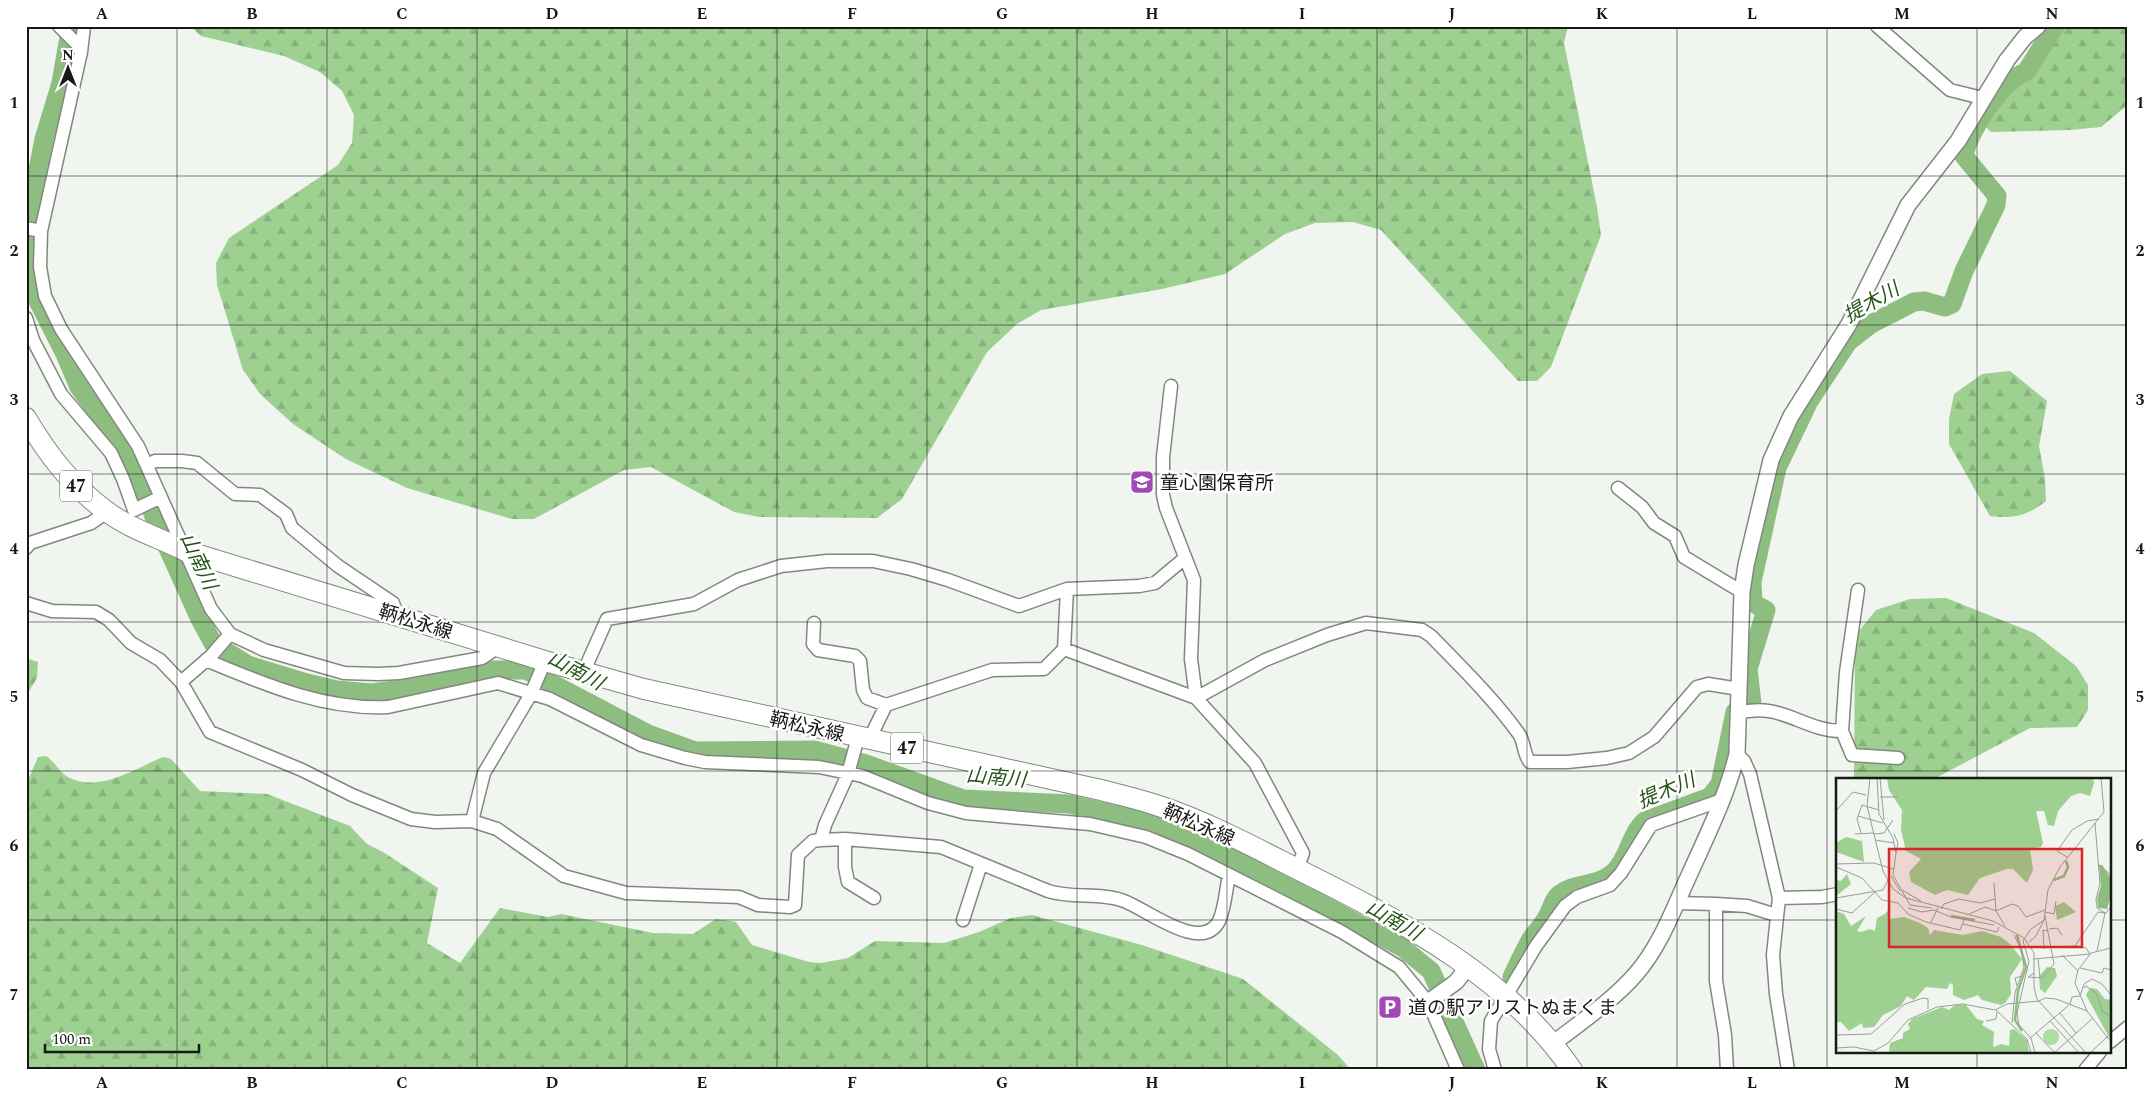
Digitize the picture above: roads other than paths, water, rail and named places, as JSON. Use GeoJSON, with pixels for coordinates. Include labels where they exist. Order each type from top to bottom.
{"type":"FeatureCollection","features":[{"type":"Feature","properties":{"kind":"main road","name":"鞆松永線"},"geometry":{"type":"LineString","coordinates":[[26,418],[46,451],[70,481],[107,512],[145,533],[183,549],[498,647],[544,665],[861,742],[1101,790],[1157,805],[1206,825],[1296,868],[1416,932],[1462,975],[1506,997],[1554,1043],[1572,1070]]}},
{"type":"Feature","properties":{"kind":"street"},"geometry":{"type":"LineString","coordinates":[[59,26],[80,49]]}},
{"type":"Feature","properties":{"kind":"street"},"geometry":{"type":"LineString","coordinates":[[84,26],[80,49],[35,229],[45,296],[61,329],[138,446],[159,499],[211,610],[229,637],[264,650],[344,672],[370,674],[399,672],[482,658],[498,647]]}},
{"type":"Feature","properties":{"kind":"street"},"geometry":{"type":"LineString","coordinates":[[1877,26],[1950,90],[1982,98]]}},
{"type":"Feature","properties":{"kind":"street"},"geometry":{"type":"LineString","coordinates":[[1554,1043],[1619,993],[1637,973],[1652,950],[1676,903],[1722,800],[1737,754],[1742,592],[1746,565],[1771,460],[1792,416],[1849,324],[1908,204],[1958,141],[1982,98],[2025,36],[2038,26]]}},
{"type":"Feature","properties":{"kind":"street"},"geometry":{"type":"LineString","coordinates":[[26,318],[34,340],[61,394],[111,453],[134,510],[159,499]]}},
{"type":"Feature","properties":{"kind":"street"},"geometry":{"type":"LineString","coordinates":[[1171,386],[1163,457],[1163,495],[1166,508],[1194,580],[1191,659],[1196,698]]}},
{"type":"Feature","properties":{"kind":"street"},"geometry":{"type":"LineString","coordinates":[[147,465],[154,461],[198,463],[235,494],[260,495],[286,514],[292,528],[338,566],[393,603],[397,615]]}},
{"type":"Feature","properties":{"kind":"street"},"geometry":{"type":"LineString","coordinates":[[1618,488],[1642,507],[1654,523],[1675,536],[1684,557],[1742,592]]}},
{"type":"Feature","properties":{"kind":"street"},"geometry":{"type":"LineString","coordinates":[[26,548],[30,543],[91,523],[107,512]]}},
{"type":"Feature","properties":{"kind":"street"},"geometry":{"type":"LineString","coordinates":[[583,673],[607,619],[694,604],[738,580],[781,566],[827,561],[873,561],[948,580],[1019,606],[1067,589],[1139,586],[1156,583],[1185,558]]}},
{"type":"Feature","properties":{"kind":"street"},"geometry":{"type":"LineString","coordinates":[[821,840],[825,825],[861,742],[886,705],[992,670],[1044,670],[1064,649],[1067,589]]}},
{"type":"Feature","properties":{"kind":"street"},"geometry":{"type":"LineString","coordinates":[[1858,590],[1846,672],[1842,730],[1852,755],[1898,758]]}},
{"type":"Feature","properties":{"kind":"street"},"geometry":{"type":"LineString","coordinates":[[26,603],[52,611],[96,612],[109,620],[131,643],[160,660],[181,682],[210,732],[302,770],[352,796],[411,819],[435,822],[472,822],[497,829],[564,876],[626,892],[740,898],[758,905],[790,908],[795,905],[798,855],[813,841],[845,839],[941,847],[1061,895],[1122,900],[1187,932],[1202,934],[1211,931],[1220,920],[1229,875]]}},
{"type":"Feature","properties":{"kind":"street"},"geometry":{"type":"LineString","coordinates":[[814,623],[813,644],[818,650],[855,656],[860,661],[863,690],[867,698],[886,705]]}},
{"type":"Feature","properties":{"kind":"street"},"geometry":{"type":"LineString","coordinates":[[1196,698],[1265,660],[1327,635],[1366,623],[1422,630],[1431,636],[1489,695],[1521,737],[1525,757],[1530,762],[1567,762],[1607,758],[1628,753],[1654,737],[1697,687],[1708,684],[1739,689]]}},
{"type":"Feature","properties":{"kind":"street"},"geometry":{"type":"LineString","coordinates":[[181,682],[229,637]]}},
{"type":"Feature","properties":{"kind":"street"},"geometry":{"type":"LineString","coordinates":[[1064,649],[1196,698],[1255,763],[1303,853],[1296,868]]}},
{"type":"Feature","properties":{"kind":"street"},"geometry":{"type":"LineString","coordinates":[[208,658],[289,693],[342,705],[388,706],[498,683],[550,699],[641,745],[685,758],[724,763],[797,764],[849,770],[928,804],[966,813],[1090,824],[1146,837],[1188,854],[1342,932],[1399,967],[1431,1000],[1458,1070]]}},
{"type":"Feature","properties":{"kind":"street"},"geometry":{"type":"LineString","coordinates":[[472,822],[484,773],[532,692],[544,665]]}},
{"type":"Feature","properties":{"kind":"street"},"geometry":{"type":"LineString","coordinates":[[1738,713],[1754,709],[1769,709],[1831,730],[1842,730]]}},
{"type":"Feature","properties":{"kind":"street"},"geometry":{"type":"LineString","coordinates":[[1737,754],[1744,761],[1750,774],[1778,898],[1774,965],[1788,1070]]}},
{"type":"Feature","properties":{"kind":"street"},"geometry":{"type":"LineString","coordinates":[[1494,1070],[1489,1049],[1489,1029],[1536,946],[1565,906],[1577,897],[1610,885],[1621,874],[1651,824],[1722,800]]}},
{"type":"Feature","properties":{"kind":"street"},"geometry":{"type":"LineString","coordinates":[[845,839],[845,867],[848,882],[874,898]]}},
{"type":"Feature","properties":{"kind":"street"},"geometry":{"type":"LineString","coordinates":[[963,920],[982,864]]}},
{"type":"Feature","properties":{"kind":"street"},"geometry":{"type":"LineString","coordinates":[[1778,898],[1822,898],[1836,894]]}},
{"type":"Feature","properties":{"kind":"street"},"geometry":{"type":"LineString","coordinates":[[1676,903],[1746,906],[1776,915]]}},
{"type":"Feature","properties":{"kind":"street"},"geometry":{"type":"LineString","coordinates":[[1716,904],[1716,981],[1725,1035],[1727,1070]]}},
{"type":"Feature","properties":{"kind":"street"},"geometry":{"type":"LineString","coordinates":[[1431,1000],[1462,975]]}},
{"type":"Feature","properties":{"kind":"street"},"geometry":{"type":"LineString","coordinates":[[2112,1040],[2128,1027]]}},
{"type":"Feature","properties":{"kind":"street"},"geometry":{"type":"LineString","coordinates":[[2085,1070],[2098,1054]]}},
{"type":"Feature","properties":{"kind":"waterway","name":"山南川"},"geometry":{"type":"LineString","coordinates":[[71,26],[61,83],[44,139],[35,185],[29,237],[34,293],[65,354],[79,387],[134,463],[156,522],[200,619],[213,643],[248,665],[337,690],[372,693],[417,687],[479,670],[526,670],[648,734],[695,751],[814,750],[866,764],[963,799],[1069,804],[1153,823],[1183,834],[1322,904],[1403,948],[1431,971],[1476,1070]]}},
{"type":"Feature","properties":{"kind":"waterway","name":"提木川"},"geometry":{"type":"LineString","coordinates":[[1749,703],[1752,703],[1748,669],[1766,610],[1753,603],[1752,582],[1777,468],[1809,401],[1848,342],[1871,324],[1914,302],[1924,301],[1945,307],[1952,304],[1964,271],[1996,205],[1997,196],[1964,156],[1967,146],[1979,121],[1988,108],[2007,85],[2026,72],[2055,26]]}},
{"type":"Feature","properties":{"kind":"waterway","name":"提木川"},"geometry":{"type":"LineString","coordinates":[[1512,977],[1528,944],[1545,920],[1558,896],[1566,890],[1600,881],[1613,873],[1623,861],[1636,833],[1645,821],[1710,797],[1720,784],[1735,712]]}},
{"type":"Feature","properties":{"kind":"place","name":"童心園保育所"},"geometry":{"type":"Point","coordinates":[1142,482]}},
{"type":"Feature","properties":{"kind":"place","name":"道の駅アリストぬまくま"},"geometry":{"type":"Point","coordinates":[1390,1007]}}]}
